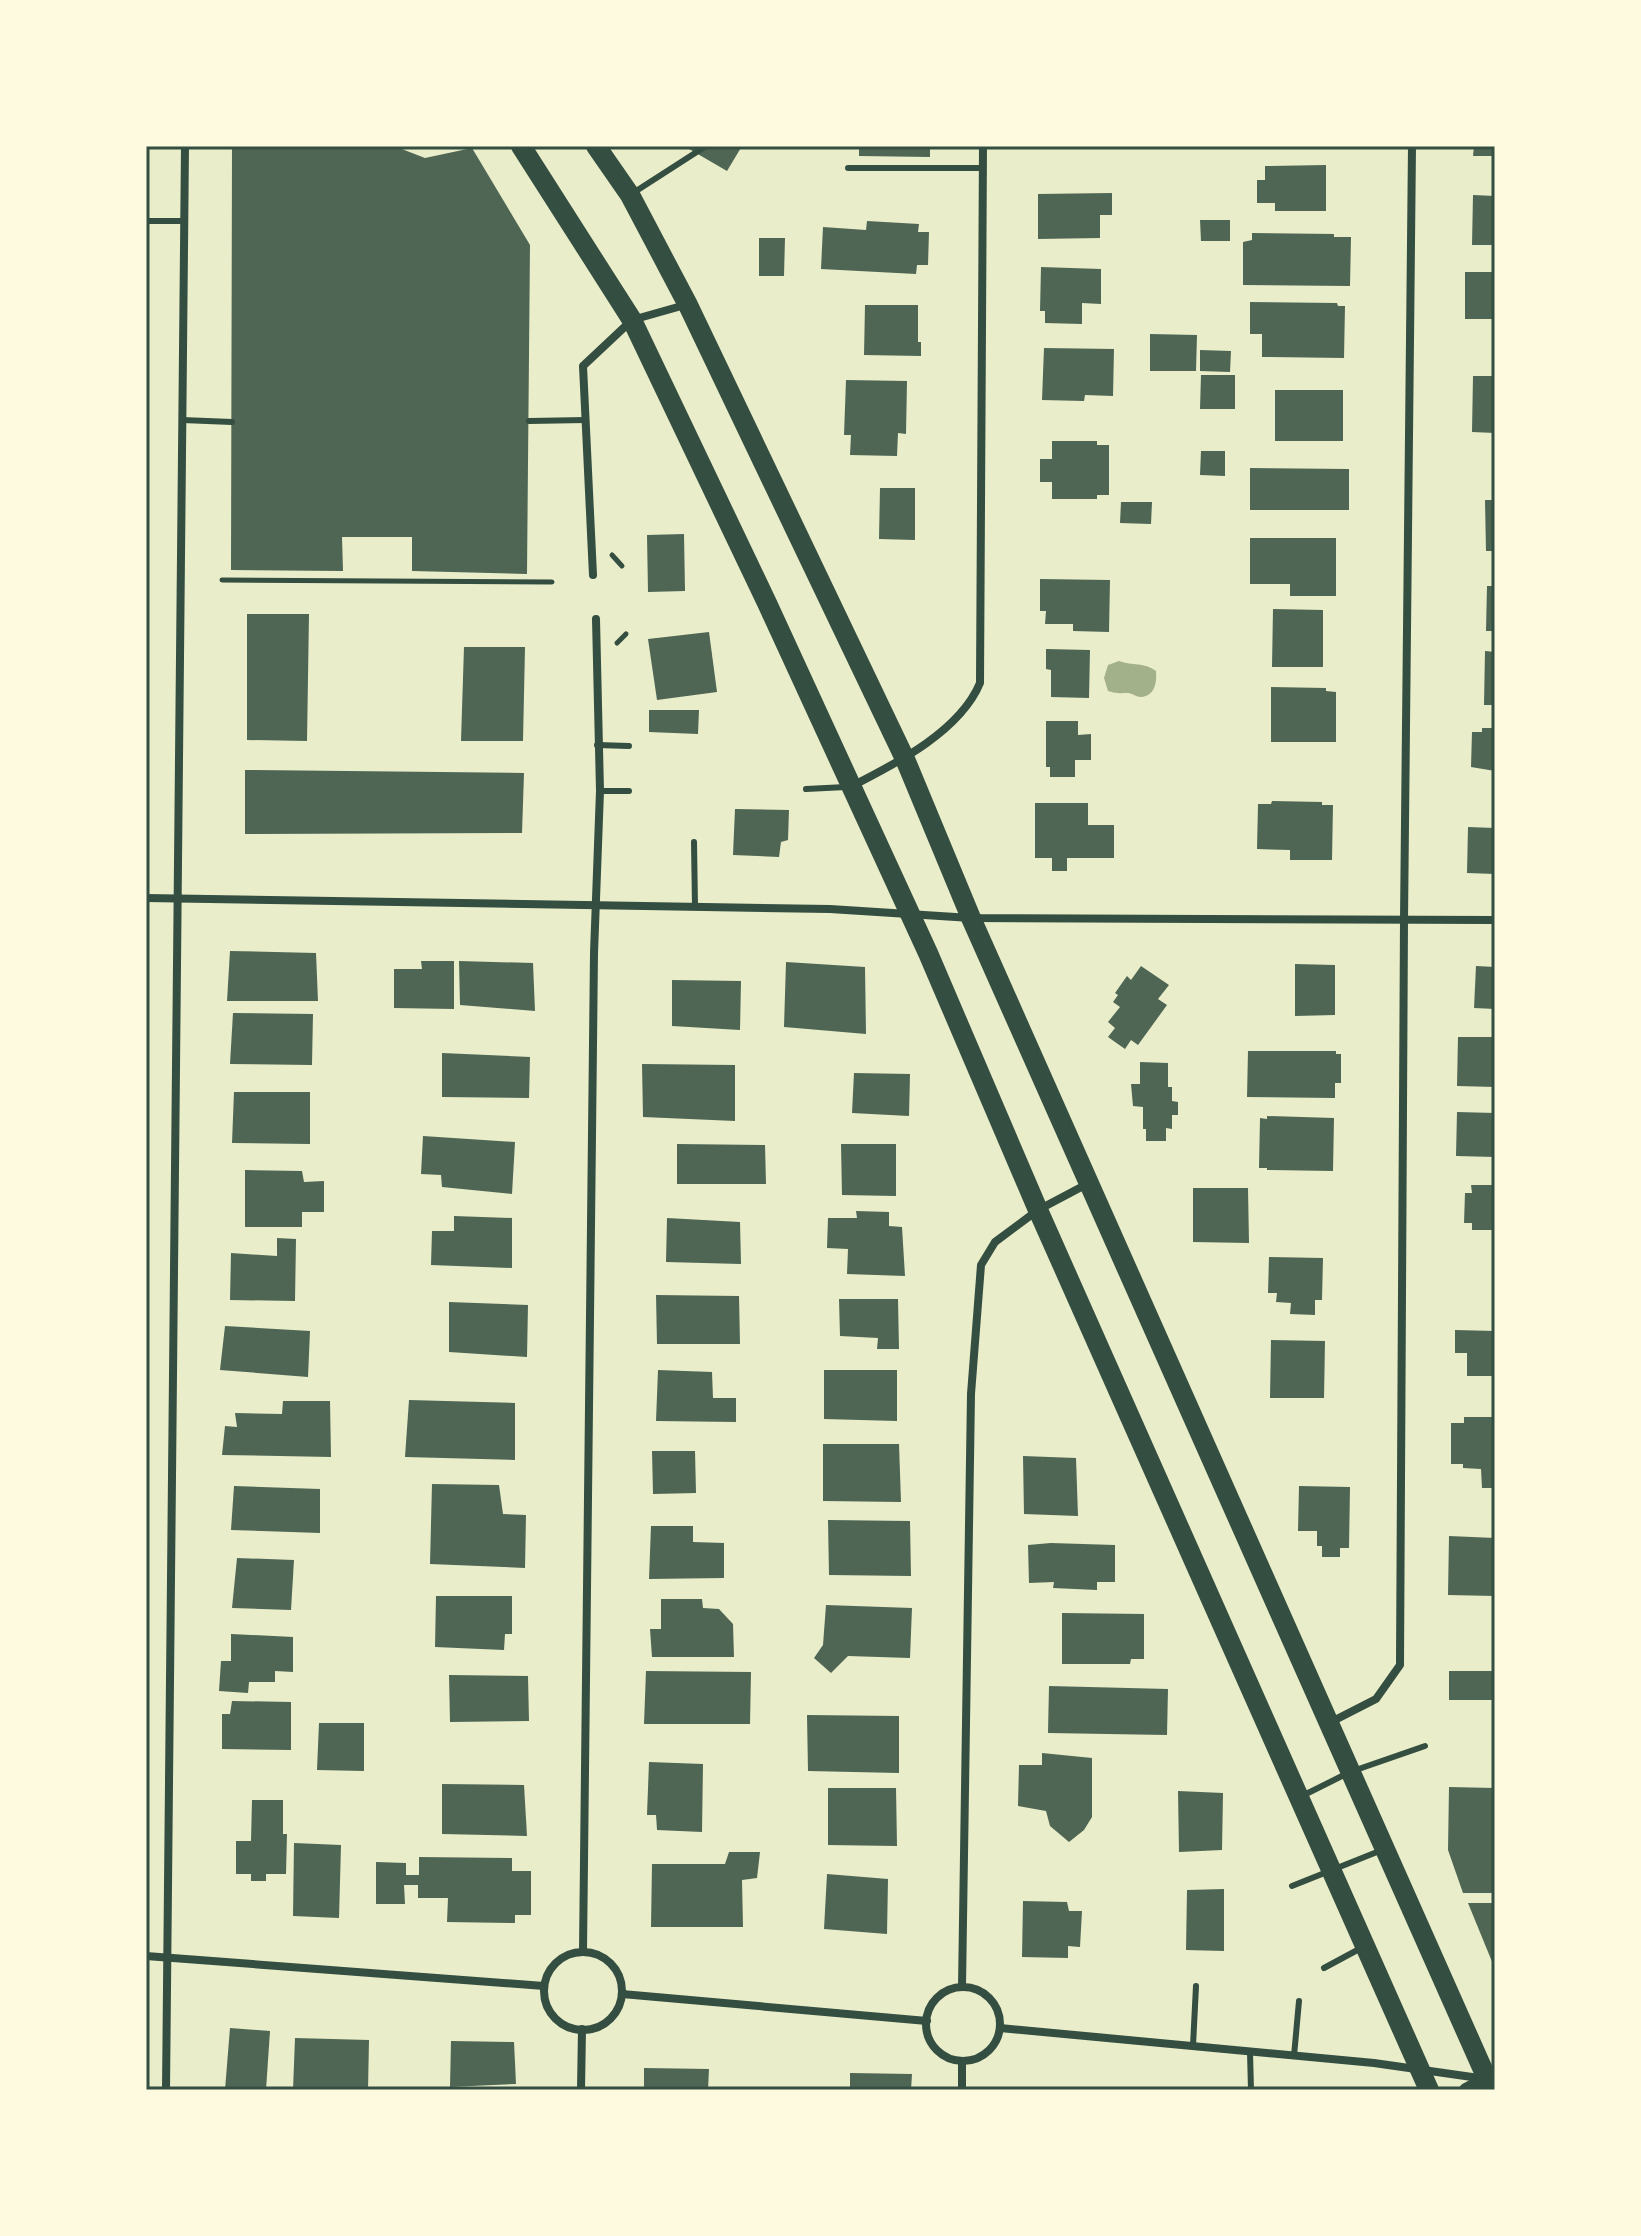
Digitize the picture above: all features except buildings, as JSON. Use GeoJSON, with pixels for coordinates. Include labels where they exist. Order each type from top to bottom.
{"type":"FeatureCollection","features":[{"type":"Feature","properties":{"kind":"main road"},"geometry":{"type":"LineString","coordinates":[[521,146],[632,320],[852,786],[1429,2090]]}},
{"type":"Feature","properties":{"kind":"main road"},"geometry":{"type":"LineString","coordinates":[[596,146],[630,195],[688,305],[905,759],[971,918],[1350,1772],[1492,2083]]}},
{"type":"Feature","properties":{"kind":"street"},"geometry":{"type":"LineString","coordinates":[[166,2090],[185,146]]}},
{"type":"Feature","properties":{"kind":"street"},"geometry":{"type":"LineString","coordinates":[[852,786],[905,759],[972,701],[980,683],[983,146]]}},
{"type":"Feature","properties":{"kind":"street"},"geometry":{"type":"LineString","coordinates":[[1329,1723],[1376,1699],[1400,1665],[1412,146]]}},
{"type":"Feature","properties":{"kind":"street"},"geometry":{"type":"LineString","coordinates":[[593,575],[583,366],[632,320],[688,305]]}},
{"type":"Feature","properties":{"kind":"street"},"geometry":{"type":"LineString","coordinates":[[583,1952],[594,907],[600,791],[596,619]]}},
{"type":"Feature","properties":{"kind":"street"},"geometry":{"type":"LineString","coordinates":[[146,898],[830,909],[971,918],[1495,920]]}},
{"type":"Feature","properties":{"kind":"street"},"geometry":{"type":"LineString","coordinates":[[962,1987],[971,1394],[981,1265],[995,1242],[1038,1210],[1090,1183]]}},
{"type":"Feature","properties":{"kind":"street"},"geometry":{"type":"LineString","coordinates":[[583,1952],[607,1960],[620,1981],[622,1994],[613,2015],[593,2028],[582,2029],[558,2021],[545,1999],[544,1986],[553,1966],[561,1959],[583,1952]]}},
{"type":"Feature","properties":{"kind":"street"},"geometry":{"type":"LineString","coordinates":[[146,1956],[544,1986]]}},
{"type":"Feature","properties":{"kind":"street"},"geometry":{"type":"LineString","coordinates":[[962,1987],[986,1995],[999,2015],[1000,2028],[997,2038],[983,2055],[962,2061],[940,2052],[932,2043],[927,2021],[929,2010],[942,1994],[962,1987]]}},
{"type":"Feature","properties":{"kind":"street"},"geometry":{"type":"LineString","coordinates":[[622,1994],[927,2021]]}},
{"type":"Feature","properties":{"kind":"street"},"geometry":{"type":"LineString","coordinates":[[1000,2028],[1419,2069],[1492,2083]]}},
{"type":"Feature","properties":{"kind":"street"},"geometry":{"type":"LineString","coordinates":[[581,2090],[582,2029]]}},
{"type":"Feature","properties":{"kind":"street"},"geometry":{"type":"LineString","coordinates":[[962,2061],[962,2090]]}},
{"type":"Feature","properties":{"kind":"street"},"geometry":{"type":"LineString","coordinates":[[1466,2090],[1492,2083]]}},
{"type":"Feature","properties":{"kind":"lane"},"geometry":{"type":"LineString","coordinates":[[630,195],[706,146]]}},
{"type":"Feature","properties":{"kind":"lane"},"geometry":{"type":"LineString","coordinates":[[848,168],[983,168]]}},
{"type":"Feature","properties":{"kind":"lane"},"geometry":{"type":"LineString","coordinates":[[146,221],[184,221]]}},
{"type":"Feature","properties":{"kind":"lane"},"geometry":{"type":"LineString","coordinates":[[182,420],[232,422]]}},
{"type":"Feature","properties":{"kind":"lane"},"geometry":{"type":"LineString","coordinates":[[529,421],[586,420]]}},
{"type":"Feature","properties":{"kind":"lane"},"geometry":{"type":"LineString","coordinates":[[597,745],[629,746]]}},
{"type":"Feature","properties":{"kind":"lane"},"geometry":{"type":"LineString","coordinates":[[806,789],[852,786]]}},
{"type":"Feature","properties":{"kind":"lane"},"geometry":{"type":"LineString","coordinates":[[600,791],[629,791]]}},
{"type":"Feature","properties":{"kind":"lane"},"geometry":{"type":"LineString","coordinates":[[694,842],[695,907]]}},
{"type":"Feature","properties":{"kind":"lane"},"geometry":{"type":"LineString","coordinates":[[1299,1798],[1350,1772],[1425,1746]]}},
{"type":"Feature","properties":{"kind":"lane"},"geometry":{"type":"LineString","coordinates":[[1292,1886],[1386,1849]]}},
{"type":"Feature","properties":{"kind":"lane"},"geometry":{"type":"LineString","coordinates":[[1324,1968],[1365,1946]]}},
{"type":"Feature","properties":{"kind":"lane"},"geometry":{"type":"LineString","coordinates":[[1193,2046],[1196,1986]]}},
{"type":"Feature","properties":{"kind":"lane"},"geometry":{"type":"LineString","coordinates":[[1294,2056],[1299,2001]]}},
{"type":"Feature","properties":{"kind":"lane"},"geometry":{"type":"LineString","coordinates":[[1250,2052],[1251,2090]]}},
{"type":"Feature","properties":{"kind":"path"},"geometry":{"type":"LineString","coordinates":[[222,580],[552,582]]}},
{"type":"Feature","properties":{"kind":"shaded area"},"geometry":{"type":"Polygon","coordinates":[[[1119,661],[1147,666],[1156,671],[1155,684],[1149,694],[1141,697],[1108,691],[1104,678],[1108,665],[1119,661]]]}}]}
